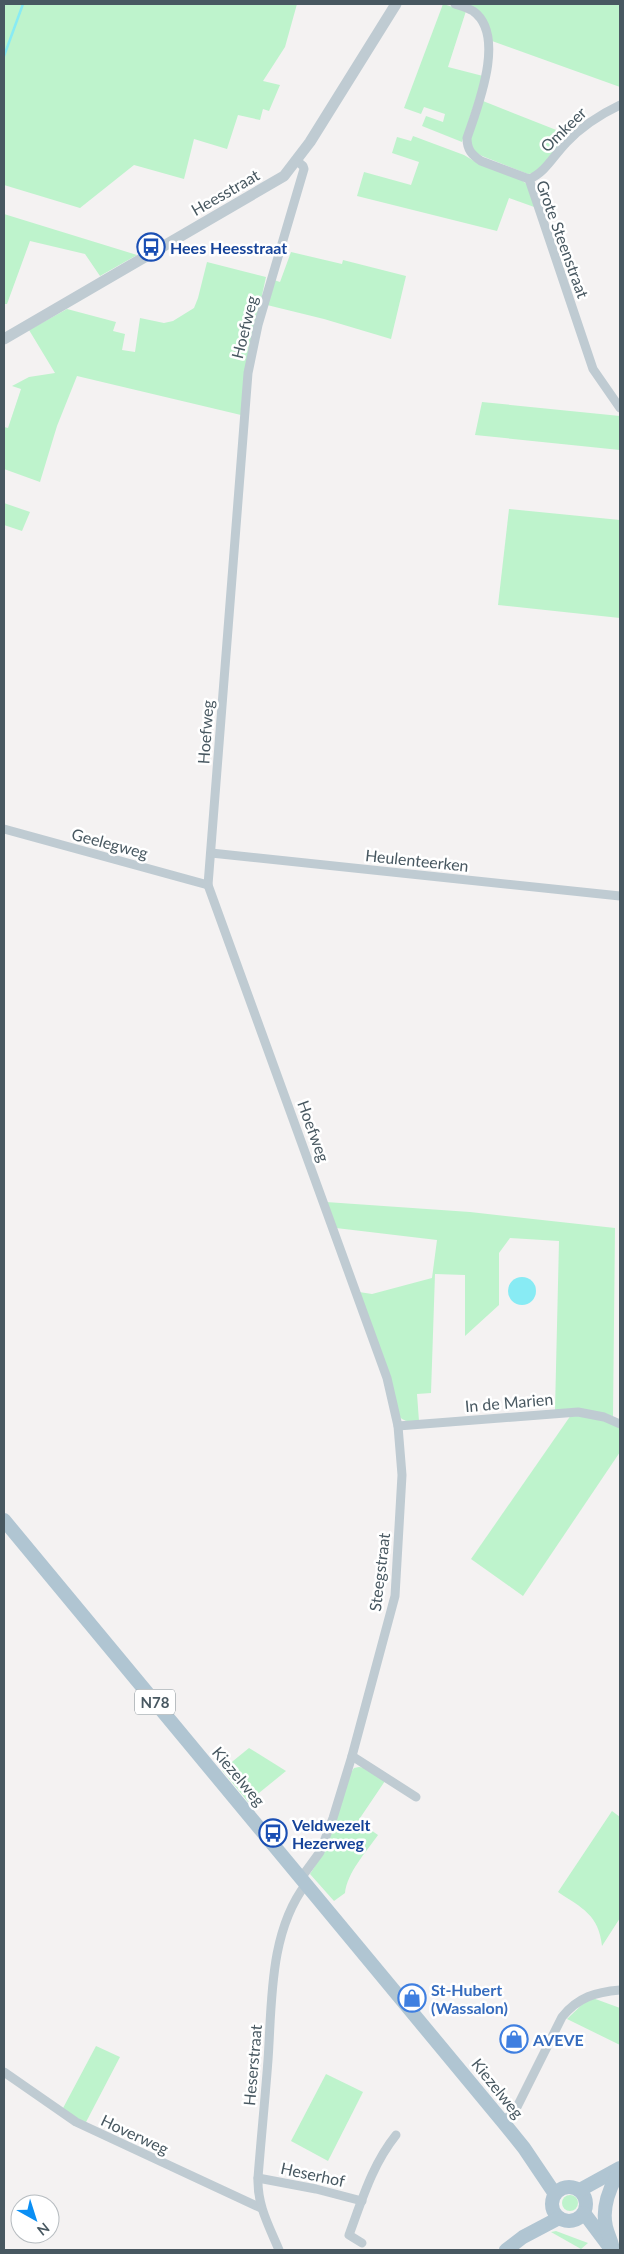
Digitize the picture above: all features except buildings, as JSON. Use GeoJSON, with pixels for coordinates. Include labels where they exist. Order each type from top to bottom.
{"type":"FeatureCollection","features":[{"type":"Feature","properties":{"kind":"main road","name":"Kiezelweg"},"geometry":{"type":"LineString","coordinates":[[4,1520],[503,2122],[524,2148],[558,2202]]}},
{"type":"Feature","properties":{"kind":"main road"},"geometry":{"type":"LineString","coordinates":[[558,2202],[567,2221],[619,2172]]}},
{"type":"Feature","properties":{"kind":"main road"},"geometry":{"type":"LineString","coordinates":[[610,2250],[604,2212],[609,2192],[619,2172]]}},
{"type":"Feature","properties":{"kind":"main road"},"geometry":{"type":"LineString","coordinates":[[506,2250],[523,2237],[572,2186],[582,2206],[610,2250]]}},
{"type":"Feature","properties":{"kind":"street","name":"Heesstraat"},"geometry":{"type":"LineString","coordinates":[[4,339],[284,176],[297,161],[396,4]]}},
{"type":"Feature","properties":{"kind":"street","name":"Grote Steenstraat"},"geometry":{"type":"LineString","coordinates":[[455,4],[474,12],[485,28],[488,39],[489,56],[482,94],[467,138],[467,145],[474,156],[481,161],[529,179],[593,369],[620,408]]}},
{"type":"Feature","properties":{"kind":"street","name":"Omkeer"},"geometry":{"type":"LineString","coordinates":[[529,179],[543,170],[564,145],[586,124],[620,104]]}},
{"type":"Feature","properties":{"kind":"street","name":"Hoefweg"},"geometry":{"type":"LineString","coordinates":[[297,161],[304,166],[304,169],[258,325],[248,373],[208,885],[356,1290]]}},
{"type":"Feature","properties":{"kind":"street","name":"Geelegweg"},"geometry":{"type":"LineString","coordinates":[[4,829],[208,885]]}},
{"type":"Feature","properties":{"kind":"street","name":"Heulenteerken"},"geometry":{"type":"LineString","coordinates":[[211,853],[620,896]]}},
{"type":"Feature","properties":{"kind":"street","name":"Steegstraat"},"geometry":{"type":"LineString","coordinates":[[303,1881],[320,1852],[333,1818],[352,1756],[395,1596],[402,1475],[398,1426],[387,1378],[356,1290]]}},
{"type":"Feature","properties":{"kind":"street","name":"In de Marien"},"geometry":{"type":"LineString","coordinates":[[398,1426],[578,1412],[604,1417],[620,1424]]}},
{"type":"Feature","properties":{"kind":"street"},"geometry":{"type":"LineString","coordinates":[[352,1756],[416,1797]]}},
{"type":"Feature","properties":{"kind":"street","name":"Heserstraat"},"geometry":{"type":"LineString","coordinates":[[279,2250],[261,2208],[258,2178],[275,1972],[281,1937],[303,1881]]}},
{"type":"Feature","properties":{"kind":"street"},"geometry":{"type":"LineString","coordinates":[[503,2122],[516,2109],[562,2017],[572,2005],[584,1997],[596,1993],[620,1990]]}},
{"type":"Feature","properties":{"kind":"street","name":"Hoverweg"},"geometry":{"type":"LineString","coordinates":[[4,2072],[76,2122],[261,2208]]}},
{"type":"Feature","properties":{"kind":"street","name":"Heserhof"},"geometry":{"type":"LineString","coordinates":[[362,2243],[349,2235],[369,2181],[385,2149],[396,2135]]}},
{"type":"Feature","properties":{"kind":"street","name":"Heserhof"},"geometry":{"type":"LineString","coordinates":[[258,2178],[316,2189],[362,2201]]}},
{"type":"Feature","properties":{"kind":"green space"},"geometry":{"type":"Polygon","coordinates":[[[4,4],[297,4],[285,47],[263,81],[280,85],[269,111],[263,109],[260,120],[238,115],[227,149],[194,139],[184,179],[134,165],[80,208],[4,185],[4,4]]]}},
{"type":"Feature","properties":{"kind":"green space"},"geometry":{"type":"Polygon","coordinates":[[[443,4],[466,11],[448,67],[483,76],[462,142],[422,126],[426,116],[443,122],[445,114],[424,107],[421,114],[404,108],[443,4]]]}},
{"type":"Feature","properties":{"kind":"green space"},"geometry":{"type":"Polygon","coordinates":[[[462,4],[620,4],[620,87],[492,41],[488,28],[462,4]]]}},
{"type":"Feature","properties":{"kind":"green space"},"geometry":{"type":"Polygon","coordinates":[[[483,101],[569,135],[535,173],[528,174],[482,156],[475,152],[469,139],[483,101]]]}},
{"type":"Feature","properties":{"kind":"green space"},"geometry":{"type":"Polygon","coordinates":[[[413,136],[520,179],[528,185],[537,208],[509,198],[497,231],[357,196],[364,172],[411,185],[419,162],[392,153],[397,137],[411,141],[413,136]]]}},
{"type":"Feature","properties":{"kind":"green space"},"geometry":{"type":"Polygon","coordinates":[[[4,214],[137,255],[100,276],[85,254],[30,241],[7,304],[4,304],[4,214]]]}},
{"type":"Feature","properties":{"kind":"green space"},"geometry":{"type":"Polygon","coordinates":[[[291,252],[342,264],[343,260],[406,276],[391,339],[324,319],[267,305],[274,280],[280,282],[291,252]]]}},
{"type":"Feature","properties":{"kind":"green space"},"geometry":{"type":"Polygon","coordinates":[[[207,262],[266,277],[250,351],[241,415],[77,376],[57,426],[40,482],[4,469],[4,427],[8,428],[21,389],[12,386],[29,377],[55,373],[29,330],[67,309],[116,322],[113,331],[125,334],[122,350],[135,352],[140,318],[164,323],[173,321],[194,308],[207,262]]]}},
{"type":"Feature","properties":{"kind":"green space"},"geometry":{"type":"Polygon","coordinates":[[[482,402],[620,416],[620,450],[475,435],[482,402]]]}},
{"type":"Feature","properties":{"kind":"green space"},"geometry":{"type":"Polygon","coordinates":[[[4,503],[30,512],[22,531],[4,525],[4,503]]]}},
{"type":"Feature","properties":{"kind":"green space"},"geometry":{"type":"Polygon","coordinates":[[[509,509],[620,520],[620,618],[498,605],[509,509]]]}},
{"type":"Feature","properties":{"kind":"green space"},"geometry":{"type":"Polygon","coordinates":[[[326,1202],[470,1212],[615,1228],[613,1417],[555,1410],[559,1241],[510,1238],[499,1253],[499,1305],[465,1336],[465,1275],[435,1274],[431,1393],[417,1394],[419,1421],[403,1419],[398,1415],[359,1292],[372,1294],[432,1278],[437,1240],[336,1228],[326,1202]]]}},
{"type":"Feature","properties":{"kind":"green space"},"geometry":{"type":"Polygon","coordinates":[[[571,1415],[590,1415],[620,1427],[620,1452],[523,1596],[471,1559],[571,1415]]]}},
{"type":"Feature","properties":{"kind":"green space"},"geometry":{"type":"Polygon","coordinates":[[[249,1748],[286,1771],[248,1802],[222,1770],[249,1748]]]}},
{"type":"Feature","properties":{"kind":"green space"},"geometry":{"type":"Polygon","coordinates":[[[354,1768],[366,1768],[385,1781],[358,1821],[378,1835],[353,1870],[346,1885],[345,1893],[334,1901],[310,1874],[329,1838],[350,1774],[354,1768]]]}},
{"type":"Feature","properties":{"kind":"green space"},"geometry":{"type":"Polygon","coordinates":[[[612,1811],[620,1817],[620,1918],[602,1946],[597,1927],[588,1913],[558,1892],[612,1811]]]}},
{"type":"Feature","properties":{"kind":"green space"},"geometry":{"type":"Polygon","coordinates":[[[590,1997],[620,2008],[620,2045],[567,2019],[590,1997]]]}},
{"type":"Feature","properties":{"kind":"green space"},"geometry":{"type":"Polygon","coordinates":[[[96,2046],[120,2057],[85,2124],[62,2110],[96,2046]]]}},
{"type":"Feature","properties":{"kind":"green space"},"geometry":{"type":"Polygon","coordinates":[[[326,2074],[363,2092],[328,2161],[291,2141],[326,2074]]]}},
{"type":"Feature","properties":{"kind":"green space"},"geometry":{"type":"Polygon","coordinates":[[[570,2195],[576,2197],[578,2203],[576,2209],[570,2211],[564,2209],[562,2203],[564,2197],[570,2195]]]}},
{"type":"Feature","properties":{"kind":"green space"},"geometry":{"type":"Polygon","coordinates":[[[556,2231],[588,2243],[581,2249],[551,2232],[556,2231]]]}},
{"type":"Feature","properties":{"kind":"water"},"geometry":{"type":"Polygon","coordinates":[[[522,1277],[532,1281],[536,1291],[532,1301],[522,1305],[512,1301],[508,1291],[512,1281],[522,1277]]]}},
{"type":"Feature","properties":{"kind":"waterway"},"geometry":{"type":"LineString","coordinates":[[4,56],[23,4]]}},
{"type":"Feature","properties":{"kind":"place","name":"Hees Heesstraat"},"geometry":{"type":"Point","coordinates":[151,247]}},
{"type":"Feature","properties":{"kind":"place","name":"Veldwezelt Hezerweg"},"geometry":{"type":"Point","coordinates":[273,1833]}},
{"type":"Feature","properties":{"kind":"place","name":"St-Hubert (Wassalon)"},"geometry":{"type":"Point","coordinates":[412,1998]}},
{"type":"Feature","properties":{"kind":"place","name":"AVEVE"},"geometry":{"type":"Point","coordinates":[514,2039]}}]}
